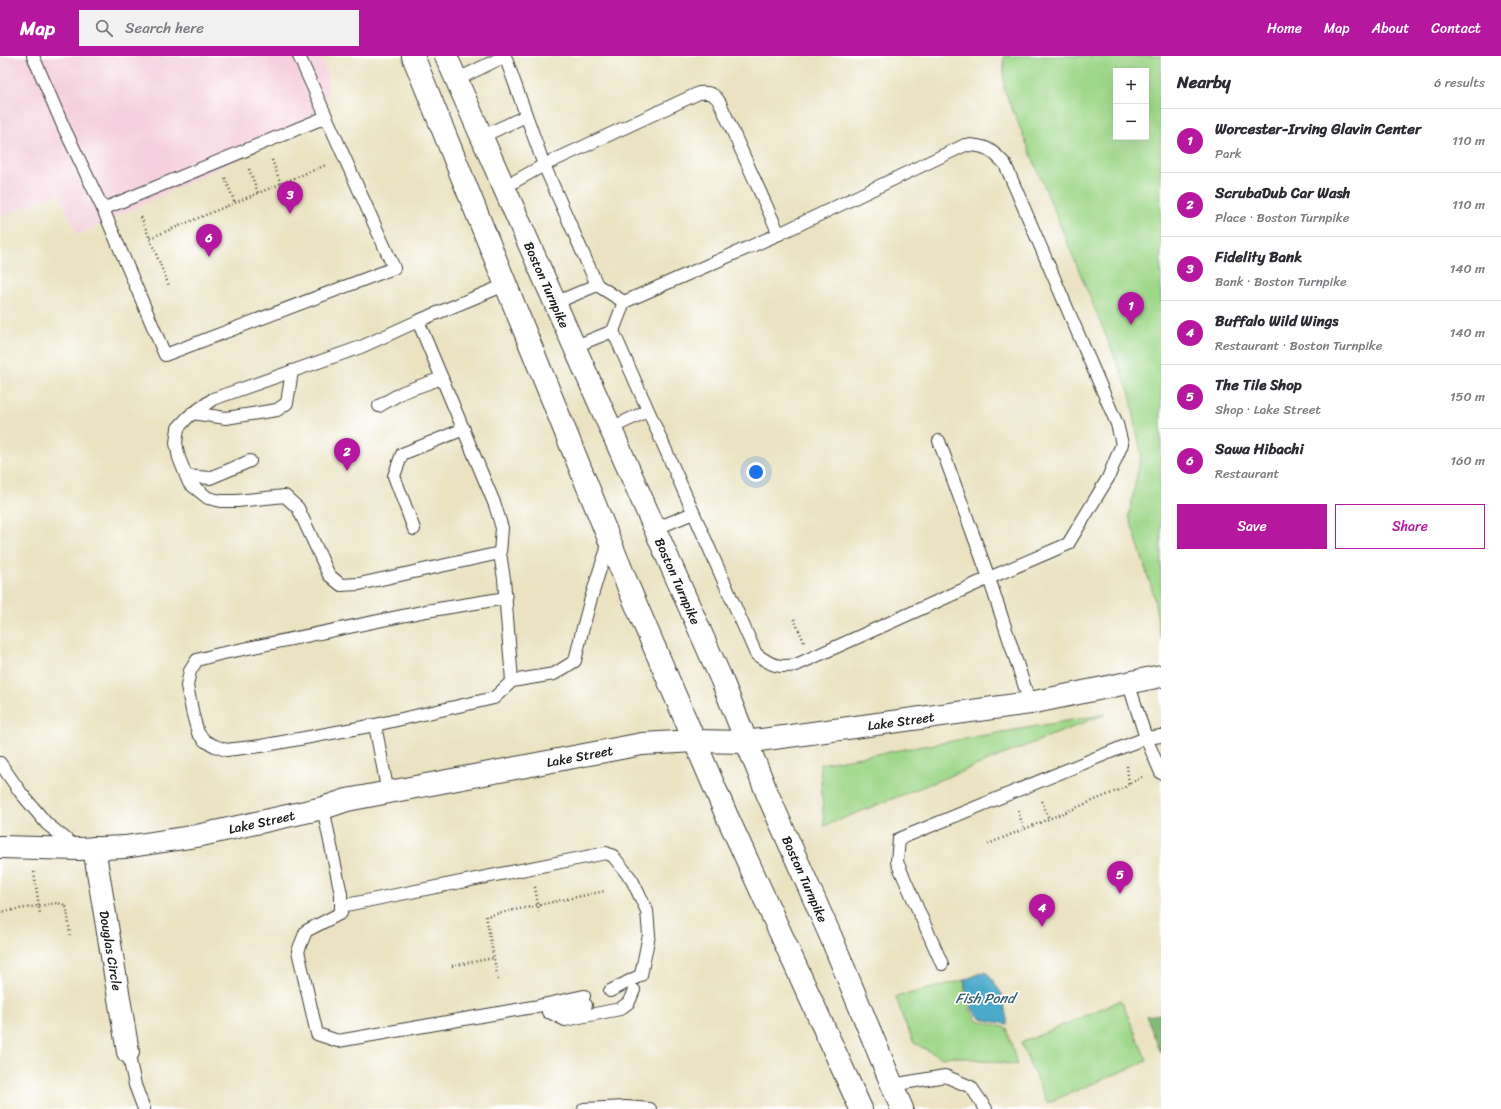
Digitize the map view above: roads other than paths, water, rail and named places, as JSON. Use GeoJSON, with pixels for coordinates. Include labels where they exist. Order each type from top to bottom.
{"type":"FeatureCollection","features":[{"type":"Feature","properties":{"kind":"main road"},"geometry":{"type":"LineString","coordinates":[[413,56],[610,542],[726,814],[861,1109]]}},
{"type":"Feature","properties":{"kind":"main road","name":"Boston Turnpike"},"geometry":{"type":"LineString","coordinates":[[446,56],[722,683],[902,1109]]}},
{"type":"Feature","properties":{"kind":"main road","name":"Lake Street"},"geometry":{"type":"LineString","coordinates":[[0,847],[86,849],[125,847],[193,836],[323,808],[346,800],[642,744],[695,741],[746,742],[1030,703],[1161,676]]}},
{"type":"Feature","properties":{"kind":"main road","name":"Douglas Circle"},"geometry":{"type":"LineString","coordinates":[[86,849],[128,1052]]}},
{"type":"Feature","properties":{"kind":"lane"},"geometry":{"type":"LineString","coordinates":[[33,56],[64,128],[103,208],[165,355],[394,268],[299,56]]}},
{"type":"Feature","properties":{"kind":"lane"},"geometry":{"type":"LineString","coordinates":[[456,80],[505,56],[544,165],[597,285],[624,302]]}},
{"type":"Feature","properties":{"kind":"lane"},"geometry":{"type":"LineString","coordinates":[[503,188],[544,165],[699,93],[709,92],[716,96],[720,103],[780,234]]}},
{"type":"Feature","properties":{"kind":"lane"},"geometry":{"type":"LineString","coordinates":[[481,137],[526,116]]}},
{"type":"Feature","properties":{"kind":"lane"},"geometry":{"type":"LineString","coordinates":[[103,208],[326,117]]}},
{"type":"Feature","properties":{"kind":"lane"},"geometry":{"type":"LineString","coordinates":[[965,145],[979,145],[993,151],[1005,164],[1117,424],[1122,444],[1108,478],[1068,544],[796,665],[781,667],[768,663],[756,654],[613,332],[624,302],[780,234],[965,145]]}},
{"type":"Feature","properties":{"kind":"lane"},"geometry":{"type":"LineString","coordinates":[[500,553],[359,584],[341,585],[329,575],[298,508],[285,496],[237,502],[208,498],[190,483],[179,458],[176,443],[178,428],[192,413],[213,399],[361,347],[418,321],[505,285]]}},
{"type":"Feature","properties":{"kind":"lane"},"geometry":{"type":"LineString","coordinates":[[555,303],[597,285]]}},
{"type":"Feature","properties":{"kind":"lane"},"geometry":{"type":"LineString","coordinates":[[418,321],[496,505],[502,528],[500,553],[506,598],[512,681]]}},
{"type":"Feature","properties":{"kind":"lane"},"geometry":{"type":"LineString","coordinates":[[573,347],[613,332]]}},
{"type":"Feature","properties":{"kind":"lane"},"geometry":{"type":"LineString","coordinates":[[192,413],[226,418],[277,410],[287,403],[292,371]]}},
{"type":"Feature","properties":{"kind":"lane"},"geometry":{"type":"LineString","coordinates":[[378,406],[403,392],[442,378]]}},
{"type":"Feature","properties":{"kind":"lane"},"geometry":{"type":"LineString","coordinates":[[609,428],[647,411]]}},
{"type":"Feature","properties":{"kind":"lane"},"geometry":{"type":"LineString","coordinates":[[414,529],[394,476],[402,454],[464,429]]}},
{"type":"Feature","properties":{"kind":"lane"},"geometry":{"type":"LineString","coordinates":[[939,441],[989,578],[1030,703]]}},
{"type":"Feature","properties":{"kind":"lane"},"geometry":{"type":"LineString","coordinates":[[186,476],[210,478],[250,461]]}},
{"type":"Feature","properties":{"kind":"lane"},"geometry":{"type":"LineString","coordinates":[[655,529],[693,513]]}},
{"type":"Feature","properties":{"kind":"lane"},"geometry":{"type":"LineString","coordinates":[[506,598],[426,611],[197,660],[190,672],[187,686],[198,733],[205,741],[226,750],[260,746],[375,725],[494,698],[512,681],[554,674],[575,661],[593,589],[610,542]]}},
{"type":"Feature","properties":{"kind":"lane"},"geometry":{"type":"LineString","coordinates":[[1128,682],[1146,738],[1160,771]]}},
{"type":"Feature","properties":{"kind":"lane"},"geometry":{"type":"LineString","coordinates":[[375,725],[388,793]]}},
{"type":"Feature","properties":{"kind":"lane"},"geometry":{"type":"LineString","coordinates":[[942,964],[897,862],[899,839],[1125,746],[1146,738],[1161,736]]}},
{"type":"Feature","properties":{"kind":"lane"},"geometry":{"type":"LineString","coordinates":[[0,764],[21,793],[47,824],[86,849]]}},
{"type":"Feature","properties":{"kind":"lane"},"geometry":{"type":"LineString","coordinates":[[323,808],[341,894],[341,913],[306,931],[298,951],[317,1034],[338,1041],[533,1007],[585,1000],[549,1012]]}},
{"type":"Feature","properties":{"kind":"lane"},"geometry":{"type":"LineString","coordinates":[[341,906],[606,853],[614,856],[632,880],[647,911],[650,935],[641,976],[629,1002],[620,1009],[565,1020],[549,1012],[533,1007]]}},
{"type":"Feature","properties":{"kind":"lane"},"geometry":{"type":"LineString","coordinates":[[634,990],[611,995],[641,976]]}},
{"type":"Feature","properties":{"kind":"lane"},"geometry":{"type":"LineString","coordinates":[[128,1052],[135,1085],[144,1109]]}},
{"type":"Feature","properties":{"kind":"lane"},"geometry":{"type":"LineString","coordinates":[[892,1085],[945,1076],[971,1087],[986,1109]]}},
{"type":"Feature","properties":{"kind":"lane"},"geometry":{"type":"LineString","coordinates":[[584,1109],[626,1107],[650,1109]]}},
{"type":"Feature","properties":{"kind":"water","name":"Fish Pond"},"geometry":{"type":"Polygon","coordinates":[[[986,971],[1002,994],[1008,1024],[987,1020],[980,1017],[972,1008],[969,1001],[964,980],[986,971]]]}},
{"type":"Feature","properties":{"kind":"place","name":"Fidelity Bank"},"geometry":{"type":"Point","coordinates":[290,214]}},
{"type":"Feature","properties":{"kind":"place","name":"Sawa Hibachi"},"geometry":{"type":"Point","coordinates":[209,257]}},
{"type":"Feature","properties":{"kind":"place","name":"Worcester-Irving Glavin Center"},"geometry":{"type":"Point","coordinates":[1131,325]}},
{"type":"Feature","properties":{"kind":"place","name":"ScrubaDub Car Wash"},"geometry":{"type":"Point","coordinates":[347,471]}},
{"type":"Feature","properties":{"kind":"place","name":"The Tile Shop"},"geometry":{"type":"Point","coordinates":[1120,894]}},
{"type":"Feature","properties":{"kind":"place","name":"Buffalo Wild Wings"},"geometry":{"type":"Point","coordinates":[1042,927]}}]}
